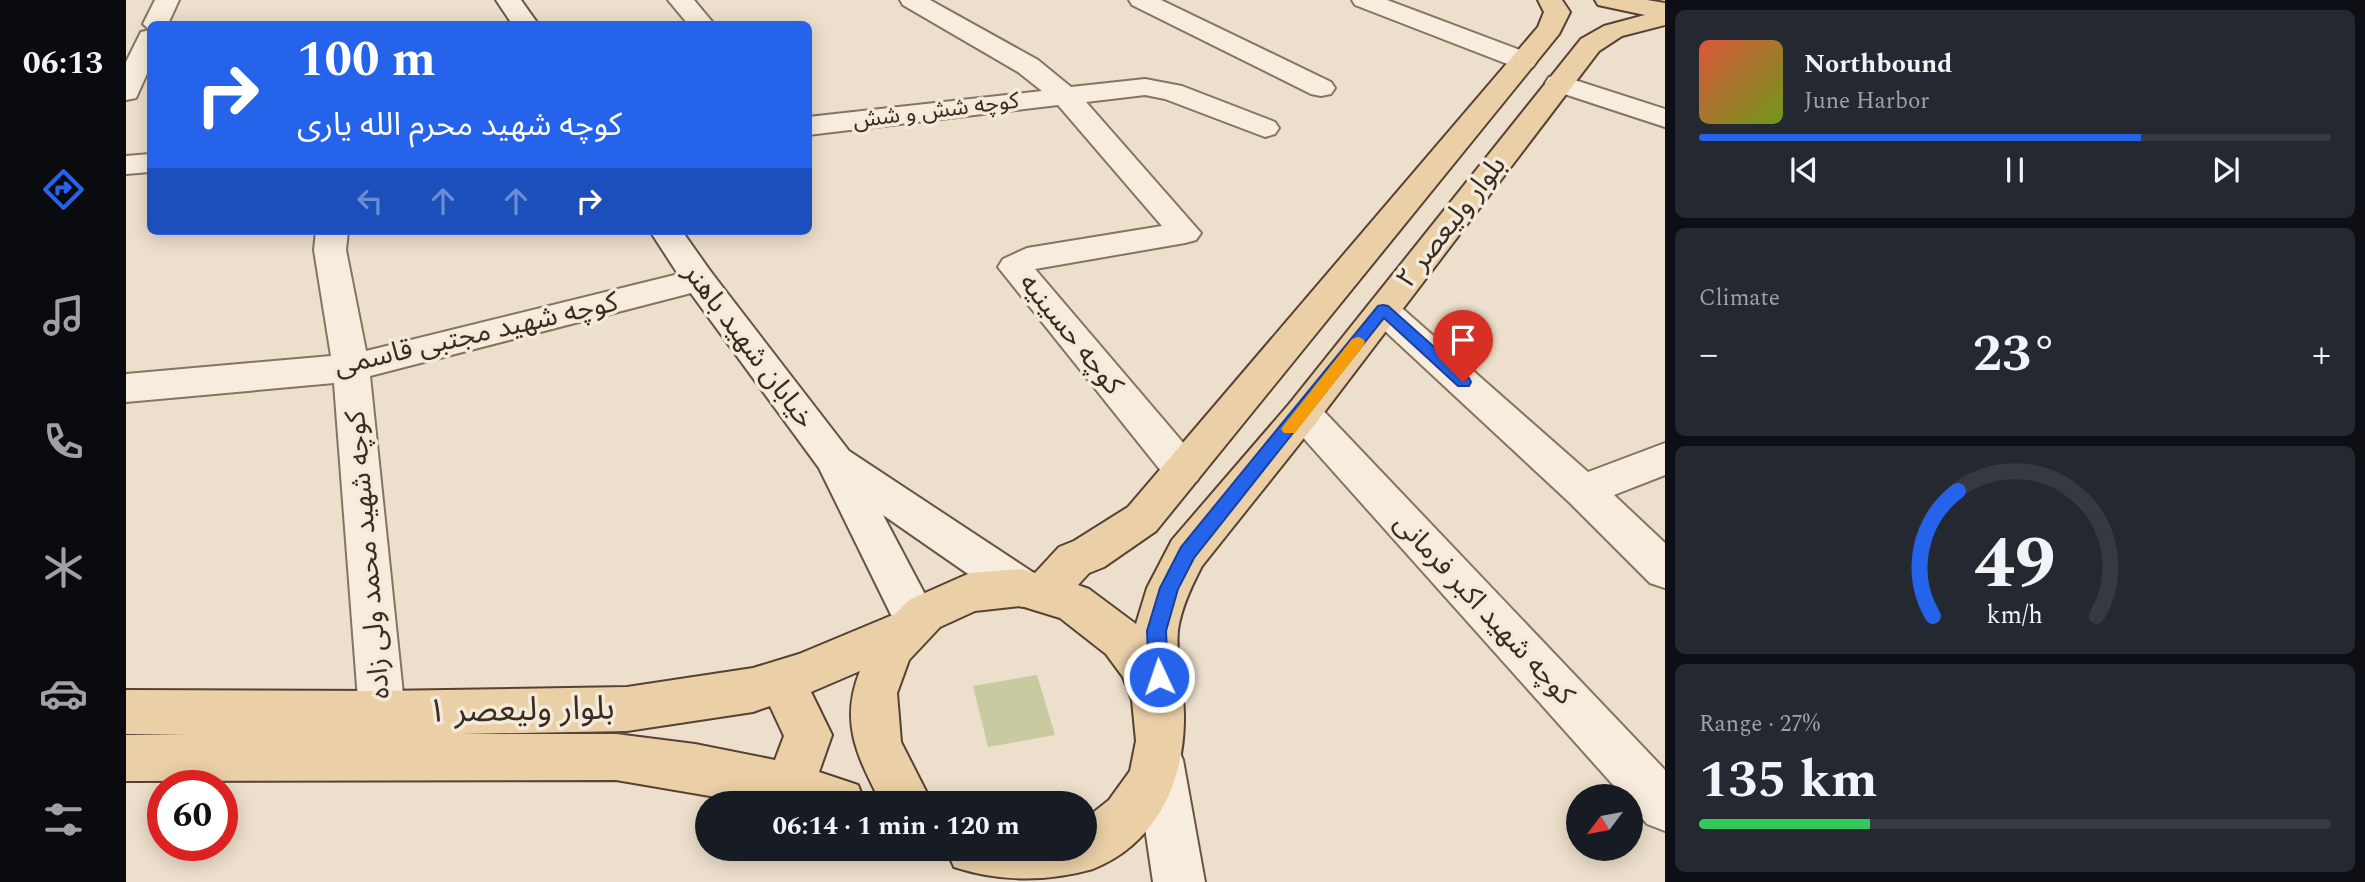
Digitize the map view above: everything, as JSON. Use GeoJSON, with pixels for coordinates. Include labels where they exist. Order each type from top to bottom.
{"type":"FeatureCollection","features":[{"type":"Feature","properties":{"kind":"main road"},"geometry":{"type":"LineString","coordinates":[[1607,0],[1665,11]]}},
{"type":"Feature","properties":{"kind":"main road","name":"بلوار ولیعصر ۲"},"geometry":{"type":"LineString","coordinates":[[1047,580],[1142,519],[1550,29],[1573,20],[1613,31],[1665,17]]}},
{"type":"Feature","properties":{"kind":"main road","name":"بلوار ولیعصر ۲"},"geometry":{"type":"LineString","coordinates":[[1160,742],[1156,631],[1169,588],[1187,553],[1303,413],[1590,45],[1573,20]]}},
{"type":"Feature","properties":{"kind":"main road"},"geometry":{"type":"LineString","coordinates":[[1047,580],[1105,605],[1161,618]]}},
{"type":"Feature","properties":{"kind":"main road"},"geometry":{"type":"LineString","coordinates":[[1047,580],[1100,619],[1135,654],[1153,687],[1160,742],[1141,803],[1108,837],[1097,842]]}},
{"type":"Feature","properties":{"kind":"main road","name":"بلوار ولیعصر ۱"},"geometry":{"type":"LineString","coordinates":[[126,712],[382,713],[627,709],[753,690],[805,673],[909,625],[939,603],[965,592],[1047,580]]}},
{"type":"Feature","properties":{"kind":"main road"},"geometry":{"type":"LineString","coordinates":[[898,791],[890,780],[875,740],[872,699],[883,662],[909,625]]}},
{"type":"Feature","properties":{"kind":"main road"},"geometry":{"type":"LineString","coordinates":[[781,681],[808,735],[789,789]]}},
{"type":"Feature","properties":{"kind":"main road","name":"بلوار ولیعصر ۱"},"geometry":{"type":"LineString","coordinates":[[126,758],[616,757],[695,768],[796,791]]}},
{"type":"Feature","properties":{"kind":"main road"},"geometry":{"type":"LineString","coordinates":[[1003,864],[1028,861]]}},
{"type":"Feature","properties":{"kind":"street"},"geometry":{"type":"LineString","coordinates":[[157,21],[167,0]]}},
{"type":"Feature","properties":{"kind":"street"},"geometry":{"type":"LineString","coordinates":[[508,0],[523,21]]}},
{"type":"Feature","properties":{"kind":"street"},"geometry":{"type":"LineString","coordinates":[[680,0],[698,21]]}},
{"type":"Feature","properties":{"kind":"street"},"geometry":{"type":"LineString","coordinates":[[912,0],[1028,66],[1064,95]]}},
{"type":"Feature","properties":{"kind":"street"},"geometry":{"type":"LineString","coordinates":[[1141,0],[1321,88]]}},
{"type":"Feature","properties":{"kind":"street"},"geometry":{"type":"LineString","coordinates":[[1364,0],[1524,61]]}},
{"type":"Feature","properties":{"kind":"street"},"geometry":{"type":"LineString","coordinates":[[147,45],[126,93],[147,92]]}},
{"type":"Feature","properties":{"kind":"street"},"geometry":{"type":"LineString","coordinates":[[1559,83],[1665,118]]}},
{"type":"Feature","properties":{"kind":"street","name":"کوچه شش و شش"},"geometry":{"type":"LineString","coordinates":[[812,126],[1145,87],[1172,92],[1265,128]]}},
{"type":"Feature","properties":{"kind":"street","name":"کوچه حسینیه"},"geometry":{"type":"LineString","coordinates":[[1064,95],[1185,233],[1027,259],[1015,267],[1183,470]]}},
{"type":"Feature","properties":{"kind":"street"},"geometry":{"type":"LineString","coordinates":[[126,165],[147,163]]}},
{"type":"Feature","properties":{"kind":"street","name":"کوچه شهید محمد ولی زاده"},"geometry":{"type":"LineString","coordinates":[[332,235],[330,250],[351,368],[382,713]]}},
{"type":"Feature","properties":{"kind":"street","name":"خیابان شهید باهنر"},"geometry":{"type":"LineString","coordinates":[[669,235],[699,280],[834,460],[909,625]]}},
{"type":"Feature","properties":{"kind":"street","name":"کوچه شهید مجتبی قاسمی"},"geometry":{"type":"LineString","coordinates":[[126,388],[351,368],[699,280]]}},
{"type":"Feature","properties":{"kind":"street"},"geometry":{"type":"LineString","coordinates":[[1383,310],[1583,491],[1665,570]]}},
{"type":"Feature","properties":{"kind":"street","name":"کوچه شهید اکبر فرمانی"},"geometry":{"type":"LineString","coordinates":[[1303,413],[1665,806]]}},
{"type":"Feature","properties":{"kind":"street"},"geometry":{"type":"LineString","coordinates":[[1583,491],[1665,458]]}},
{"type":"Feature","properties":{"kind":"street","name":"خیابان شهید باهنر"},"geometry":{"type":"LineString","coordinates":[[834,460],[1047,580]]}},
{"type":"Feature","properties":{"kind":"street"},"geometry":{"type":"LineString","coordinates":[[1160,742],[1179,882]]}},
{"type":"Feature","properties":{"kind":"green space"},"geometry":{"type":"Polygon","coordinates":[[[1037,675],[1055,735],[988,747],[973,686],[1037,675]]]}},
{"type":"Feature","properties":{"kind":"slow traffic"},"geometry":{"type":"LineString","coordinates":[[1289,429],[1358,342]]}},
{"type":"Feature","properties":{"kind":"route"},"geometry":{"type":"LineString","coordinates":[[1159,677],[1156,631],[1169,588],[1187,553],[1303,413],[1383,310],[1463,382]]}}]}
